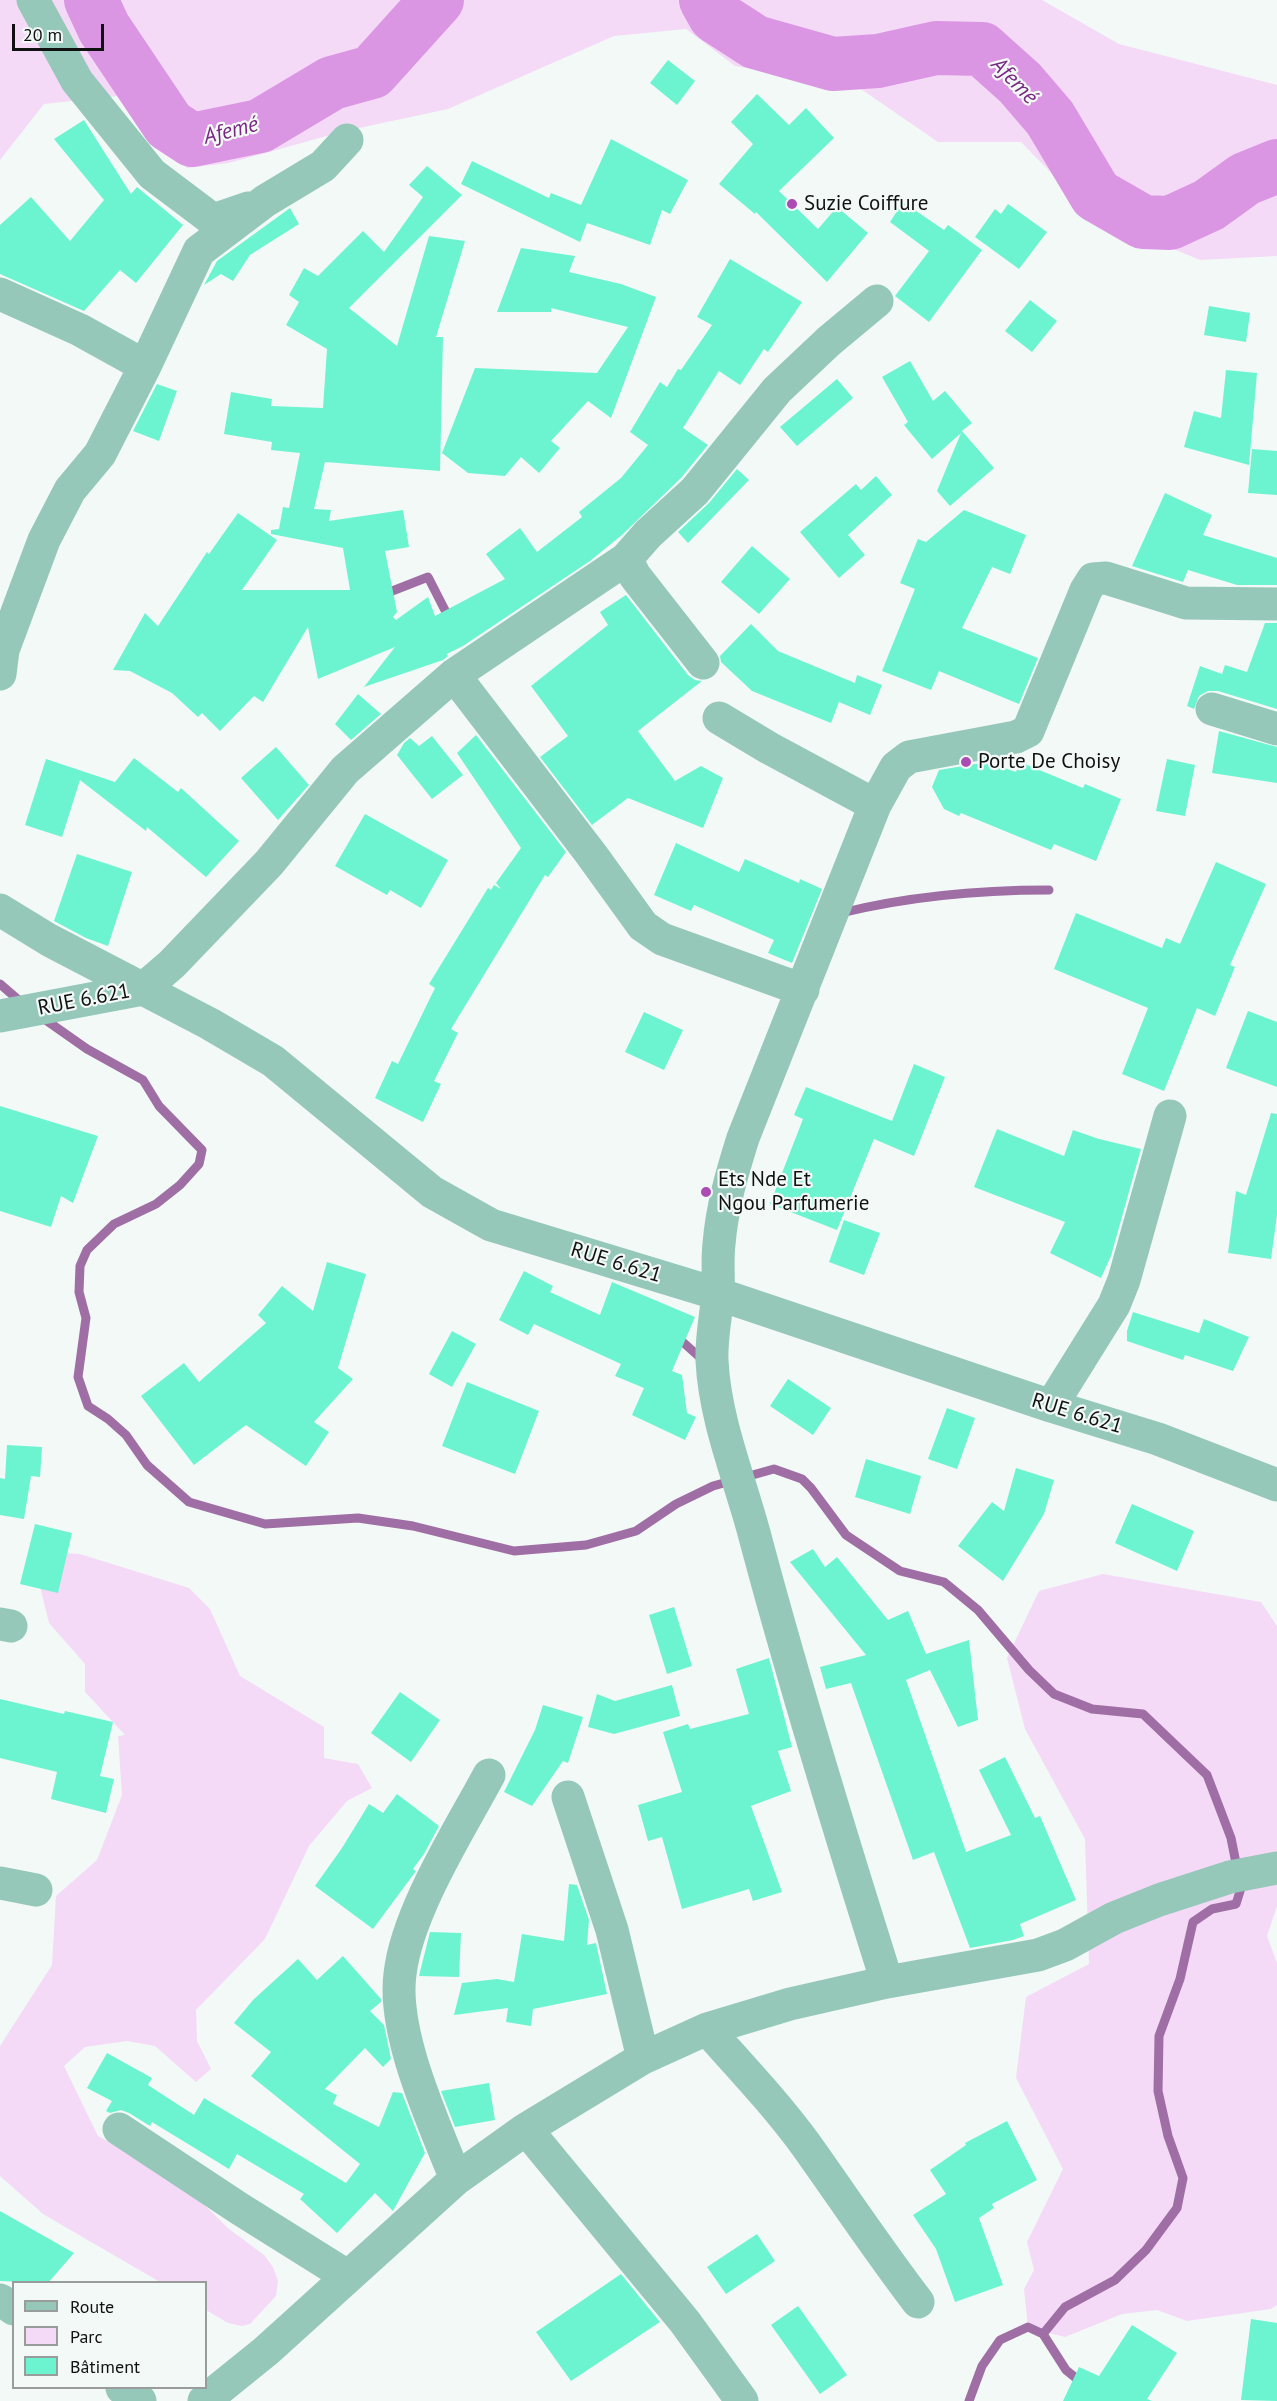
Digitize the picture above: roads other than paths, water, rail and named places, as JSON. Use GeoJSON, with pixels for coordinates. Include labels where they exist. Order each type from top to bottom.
{"type":"FeatureCollection","features":[{"type":"Feature","properties":{"kind":"street"},"geometry":{"type":"LineString","coordinates":[[33,0],[77,81],[152,174],[213,220],[265,201]]}},
{"type":"Feature","properties":{"kind":"street"},"geometry":{"type":"LineString","coordinates":[[0,674],[3,650],[44,540],[70,490],[100,454],[145,366],[199,251],[265,201],[323,166],[347,140]]}},
{"type":"Feature","properties":{"kind":"street"},"geometry":{"type":"LineString","coordinates":[[0,294],[80,330],[145,366]]}},
{"type":"Feature","properties":{"kind":"street"},"geometry":{"type":"LineString","coordinates":[[0,910],[48,940],[143,989],[172,964],[269,863],[345,770],[454,675],[626,559],[648,534],[695,490],[777,390],[829,341],[878,302]]}},
{"type":"Feature","properties":{"kind":"street"},"geometry":{"type":"LineString","coordinates":[[626,559],[635,576],[703,663]]}},
{"type":"Feature","properties":{"kind":"street"},"geometry":{"type":"LineString","coordinates":[[887,1982],[823,1778],[724,1432],[712,1361],[714,1314],[718,1294],[718,1246],[723,1208],[731,1175],[743,1138],[875,806],[897,767],[909,757],[1016,737],[1028,731],[1086,590],[1094,579],[1106,578],[1186,603],[1277,604]]}},
{"type":"Feature","properties":{"kind":"street"},"geometry":{"type":"LineString","coordinates":[[454,675],[643,926],[662,939],[803,990]]}},
{"type":"Feature","properties":{"kind":"street"},"geometry":{"type":"LineString","coordinates":[[1212,709],[1277,729]]}},
{"type":"Feature","properties":{"kind":"street"},"geometry":{"type":"LineString","coordinates":[[719,718],[875,806]]}},
{"type":"Feature","properties":{"kind":"street","name":"RUE 6.621"},"geometry":{"type":"LineString","coordinates":[[0,1016],[143,989],[210,1024],[273,1061],[432,1192],[491,1225],[718,1294],[1051,1407],[1158,1439],[1277,1485]]}},
{"type":"Feature","properties":{"kind":"street"},"geometry":{"type":"LineString","coordinates":[[1051,1407],[1114,1305],[1124,1280],[1170,1116]]}},
{"type":"Feature","properties":{"kind":"street"},"geometry":{"type":"LineString","coordinates":[[456,2180],[411,2063],[401,2012],[399,1976],[405,1944],[432,1882],[489,1775]]}},
{"type":"Feature","properties":{"kind":"street"},"geometry":{"type":"LineString","coordinates":[[568,1797],[612,1930],[620,1971],[643,2058]]}},
{"type":"Feature","properties":{"kind":"street"},"geometry":{"type":"LineString","coordinates":[[204,2401],[266,2351],[456,2180],[526,2129],[643,2058],[707,2030],[790,2004],[887,1982],[1038,1955],[1065,1945],[1123,1915],[1230,1877],[1271,1869]]}},
{"type":"Feature","properties":{"kind":"street"},"geometry":{"type":"LineString","coordinates":[[0,1883],[36,1890]]}},
{"type":"Feature","properties":{"kind":"street"},"geometry":{"type":"LineString","coordinates":[[707,2030],[769,2097],[805,2144],[877,2249],[918,2302]]}},
{"type":"Feature","properties":{"kind":"street"},"geometry":{"type":"LineString","coordinates":[[119,2129],[347,2276]]}},
{"type":"Feature","properties":{"kind":"street"},"geometry":{"type":"LineString","coordinates":[[526,2129],[685,2322],[742,2401]]}},
{"type":"Feature","properties":{"kind":"street"},"geometry":{"type":"LineString","coordinates":[[123,2389],[140,2401]]}},
{"type":"Feature","properties":{"kind":"waterway","name":"Afemé"},"geometry":{"type":"LineString","coordinates":[[91,0],[104,28],[169,125],[192,140],[260,126],[332,83],[372,72],[437,0]]}},
{"type":"Feature","properties":{"kind":"waterway","name":"Afemé"},"geometry":{"type":"LineString","coordinates":[[706,0],[715,16],[755,42],[833,64],[878,61],[936,48],[982,49],[1020,83],[1050,118],[1096,195],[1143,222],[1170,223],[1209,205],[1245,179],[1277,166]]}},
{"type":"Feature","properties":{"kind":"waterway"},"geometry":{"type":"LineString","coordinates":[[382,595],[428,577],[450,620]]}},
{"type":"Feature","properties":{"kind":"waterway"},"geometry":{"type":"LineString","coordinates":[[841,913],[893,902],[945,895],[1049,890]]}},
{"type":"Feature","properties":{"kind":"waterway"},"geometry":{"type":"LineString","coordinates":[[0,984],[22,1003]]}},
{"type":"Feature","properties":{"kind":"waterway"},"geometry":{"type":"LineString","coordinates":[[40,1016],[87,1049],[143,1080],[159,1106],[202,1150],[199,1164],[180,1185],[156,1204],[114,1224],[87,1250],[80,1266],[79,1292],[86,1318],[78,1377],[88,1406],[126,1435],[147,1465],[189,1502],[265,1524],[358,1518],[413,1526],[514,1551],[586,1545],[636,1531],[676,1504],[713,1486],[774,1469],[802,1479],[846,1535],[900,1571],[944,1582],[978,1610],[1029,1670],[1054,1694],[1092,1709],[1143,1714],[1207,1775],[1231,1838],[1241,1888],[1236,1904],[1212,1909],[1193,1922],[1180,1979],[1159,2036],[1158,2091],[1168,2136],[1183,2178],[1177,2208],[1146,2250],[1115,2280],[1065,2307],[1043,2334],[1028,2327],[1000,2340],[982,2366],[969,2401]]}},
{"type":"Feature","properties":{"kind":"waterway"},"geometry":{"type":"LineString","coordinates":[[676,1336],[704,1361]]}},
{"type":"Feature","properties":{"kind":"waterway"},"geometry":{"type":"LineString","coordinates":[[1043,2334],[1066,2370],[1082,2383]]}},
{"type":"Feature","properties":{"kind":"place","name":"Suzie Coiffure"},"geometry":{"type":"Point","coordinates":[792,204]}},
{"type":"Feature","properties":{"kind":"place","name":"Porte De Choisy"},"geometry":{"type":"Point","coordinates":[966,762]}},
{"type":"Feature","properties":{"kind":"place","name":"Ets Nde Et Ngou Parfumerie"},"geometry":{"type":"Point","coordinates":[706,1192]}}]}
